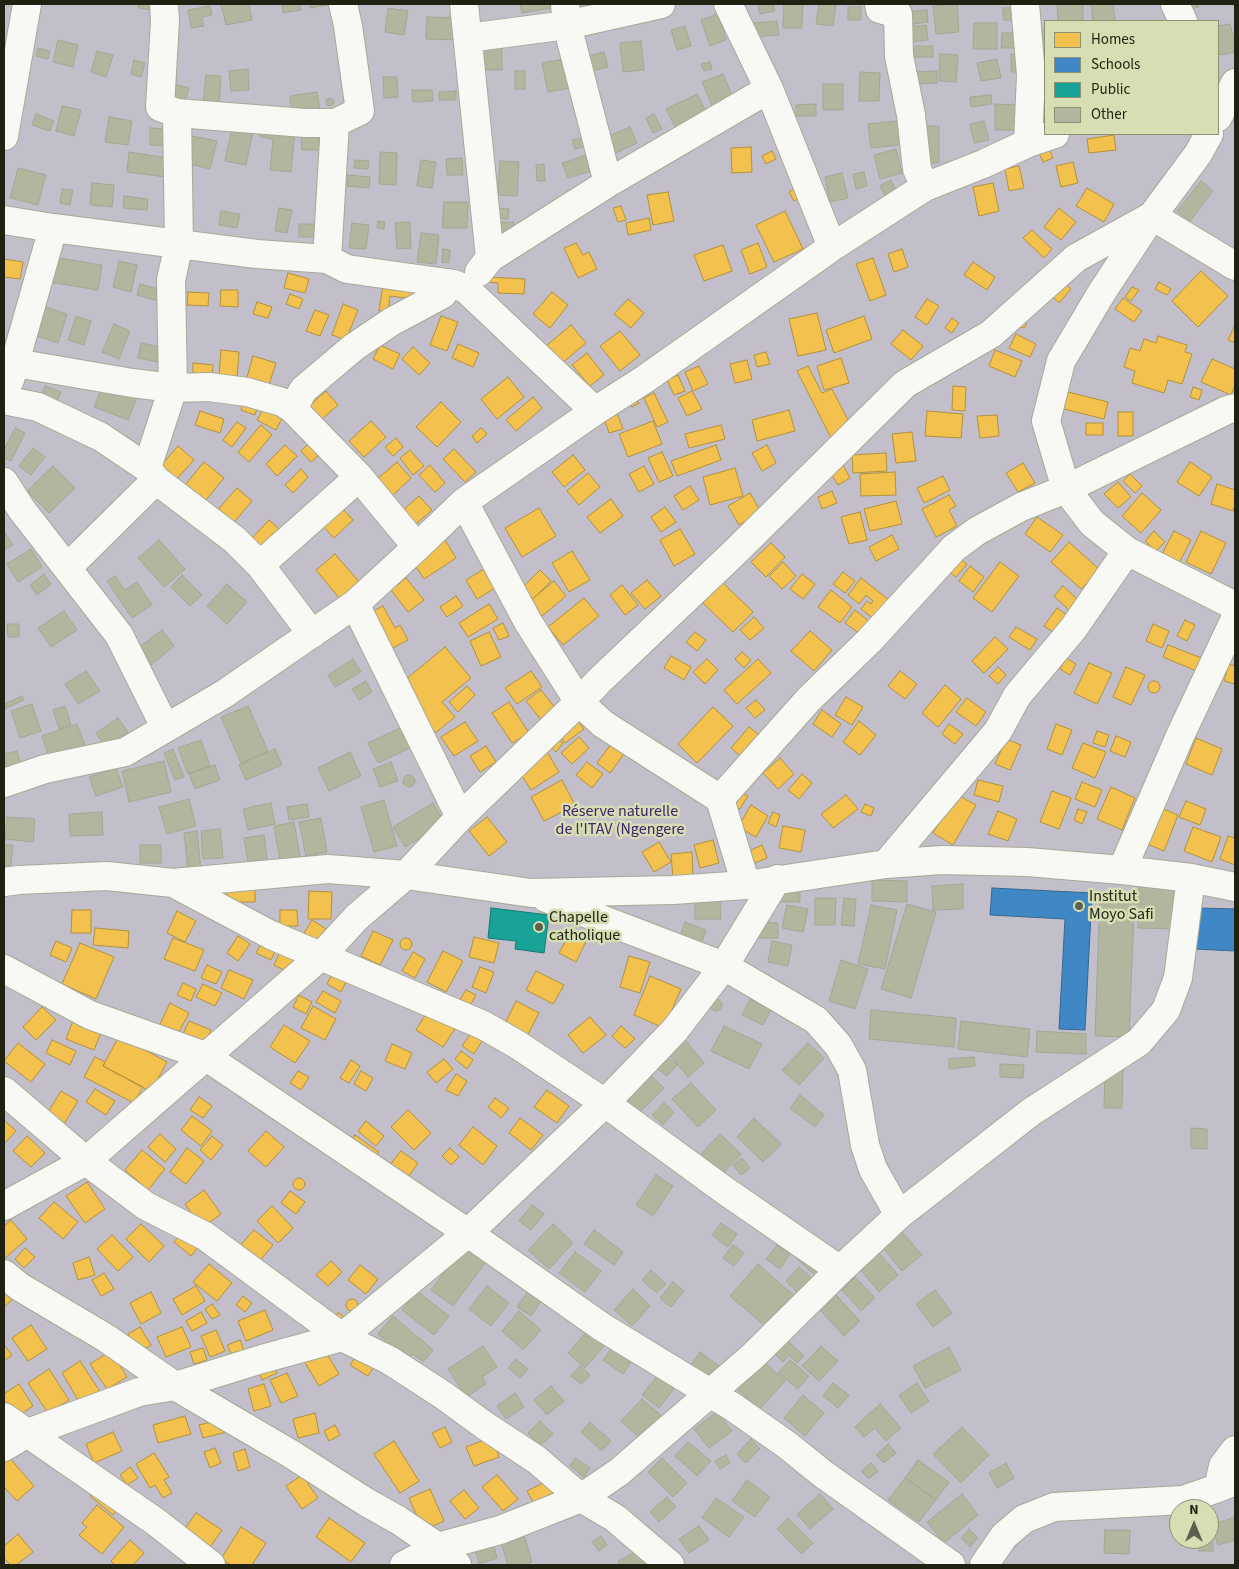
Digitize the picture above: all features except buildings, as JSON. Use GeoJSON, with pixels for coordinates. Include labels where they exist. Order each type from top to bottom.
{"type":"FeatureCollection","features":[{"type":"Feature","properties":{"kind":"street"},"geometry":{"type":"LineString","coordinates":[[164,4],[165,21],[160,107],[177,113],[305,123],[335,123],[360,111],[343,4]]}},
{"type":"Feature","properties":{"kind":"street"},"geometry":{"type":"LineString","coordinates":[[464,4],[490,258]]}},
{"type":"Feature","properties":{"kind":"street"},"geometry":{"type":"LineString","coordinates":[[468,38],[566,14],[660,4]]}},
{"type":"Feature","properties":{"kind":"street"},"geometry":{"type":"LineString","coordinates":[[728,4],[769,88],[832,247]]}},
{"type":"Feature","properties":{"kind":"street"},"geometry":{"type":"LineString","coordinates":[[879,4],[880,9],[898,14],[899,56],[911,115],[918,169],[925,187]]}},
{"type":"Feature","properties":{"kind":"street"},"geometry":{"type":"LineString","coordinates":[[1026,4],[1031,75],[1028,144]]}},
{"type":"Feature","properties":{"kind":"street"},"geometry":{"type":"LineString","coordinates":[[1175,4],[1183,20]]}},
{"type":"Feature","properties":{"kind":"street"},"geometry":{"type":"LineString","coordinates":[[4,136],[19,12]]}},
{"type":"Feature","properties":{"kind":"street"},"geometry":{"type":"LineString","coordinates":[[566,14],[608,183]]}},
{"type":"Feature","properties":{"kind":"street"},"geometry":{"type":"LineString","coordinates":[[1219,77],[1235,70]]}},
{"type":"Feature","properties":{"kind":"street"},"geometry":{"type":"LineString","coordinates":[[1219,115],[1235,83]]}},
{"type":"Feature","properties":{"kind":"street"},"geometry":{"type":"LineString","coordinates":[[293,409],[303,390],[354,347],[391,322],[457,286],[490,258],[608,183],[769,88]]}},
{"type":"Feature","properties":{"kind":"street"},"geometry":{"type":"LineString","coordinates":[[67,568],[151,474],[173,388],[171,280],[179,244],[177,113]]}},
{"type":"Feature","properties":{"kind":"street"},"geometry":{"type":"LineString","coordinates":[[327,259],[335,123]]}},
{"type":"Feature","properties":{"kind":"street"},"geometry":{"type":"LineString","coordinates":[[4,783],[45,769],[125,752],[224,694],[355,604],[464,502],[595,411],[645,379],[832,247],[925,187],[1052,135]]}},
{"type":"Feature","properties":{"kind":"street"},"geometry":{"type":"LineString","coordinates":[[1208,135],[1198,154],[1152,216],[1102,292],[1061,361],[1046,421],[1066,489],[1092,523],[1127,551],[1235,606]]}},
{"type":"Feature","properties":{"kind":"street"},"geometry":{"type":"LineString","coordinates":[[1152,216],[1235,266]]}},
{"type":"Feature","properties":{"kind":"street"},"geometry":{"type":"LineString","coordinates":[[4,1206],[86,1161],[321,956],[357,917],[406,875],[460,817],[580,702],[600,680],[734,553],[905,384],[991,334],[1076,258],[1152,216]]}},
{"type":"Feature","properties":{"kind":"street"},"geometry":{"type":"LineString","coordinates":[[4,220],[257,254],[327,259],[347,269],[457,286],[595,411]]}},
{"type":"Feature","properties":{"kind":"street"},"geometry":{"type":"LineString","coordinates":[[53,228],[9,362],[4,402],[38,407],[101,437],[151,474],[235,540],[260,564],[312,634]]}},
{"type":"Feature","properties":{"kind":"street"},"geometry":{"type":"LineString","coordinates":[[9,362],[132,383],[173,388],[209,387],[247,392],[282,402],[293,409],[359,476],[418,547]]}},
{"type":"Feature","properties":{"kind":"street"},"geometry":{"type":"LineString","coordinates":[[720,799],[809,700],[869,641],[954,548],[977,531],[1021,507],[1066,489],[1235,408]]}},
{"type":"Feature","properties":{"kind":"street"},"geometry":{"type":"LineString","coordinates":[[260,564],[359,476]]}},
{"type":"Feature","properties":{"kind":"street"},"geometry":{"type":"LineString","coordinates":[[4,482],[22,510],[119,635],[165,727]]}},
{"type":"Feature","properties":{"kind":"street"},"geometry":{"type":"LineString","coordinates":[[464,502],[528,622],[580,702],[603,724],[720,799],[746,885]]}},
{"type":"Feature","properties":{"kind":"street"},"geometry":{"type":"LineString","coordinates":[[886,864],[998,731],[1017,696],[1073,629],[1127,551]]}},
{"type":"Feature","properties":{"kind":"street"},"geometry":{"type":"LineString","coordinates":[[355,604],[460,817]]}},
{"type":"Feature","properties":{"kind":"street"},"geometry":{"type":"LineString","coordinates":[[1122,870],[1180,736],[1235,620]]}},
{"type":"Feature","properties":{"kind":"street"},"geometry":{"type":"LineString","coordinates":[[4,882],[107,876],[173,883],[328,869],[406,875],[531,893],[673,890],[746,885],[886,864],[942,860],[1027,862],[1122,870],[1192,878],[1235,887]]}},
{"type":"Feature","properties":{"kind":"street"},"geometry":{"type":"LineString","coordinates":[[404,1565],[438,1547],[500,1530],[581,1498],[619,1472],[753,1356],[898,1215],[1031,1112],[1139,1042],[1166,1010],[1178,978],[1192,878]]}},
{"type":"Feature","properties":{"kind":"street"},"geometry":{"type":"LineString","coordinates":[[4,1447],[28,1433],[139,1392],[175,1386],[262,1359],[342,1338],[468,1233],[605,1103],[675,1030],[724,966],[777,879]]}},
{"type":"Feature","properties":{"kind":"street"},"geometry":{"type":"LineString","coordinates":[[173,883],[271,935],[483,1025],[518,1045],[605,1103],[724,1190],[840,1270]]}},
{"type":"Feature","properties":{"kind":"street"},"geometry":{"type":"LineString","coordinates":[[531,893],[724,966],[816,1020],[838,1045],[852,1070],[865,1145],[873,1169],[898,1215]]}},
{"type":"Feature","properties":{"kind":"street"},"geometry":{"type":"LineString","coordinates":[[4,969],[90,1014],[205,1056],[468,1233],[602,1327],[733,1407],[951,1565]]}},
{"type":"Feature","properties":{"kind":"street"},"geometry":{"type":"LineString","coordinates":[[4,1091],[86,1161],[146,1206],[205,1236],[342,1338],[390,1360],[443,1395],[537,1460],[581,1498],[616,1518],[670,1565]]}},
{"type":"Feature","properties":{"kind":"street"},"geometry":{"type":"LineString","coordinates":[[4,1274],[20,1287],[106,1338],[175,1386],[398,1520],[438,1547],[457,1565]]}},
{"type":"Feature","properties":{"kind":"street"},"geometry":{"type":"LineString","coordinates":[[4,1417],[156,1522],[211,1565]]}},
{"type":"Feature","properties":{"kind":"street"},"geometry":{"type":"LineString","coordinates":[[984,1565],[1004,1536],[1024,1520],[1054,1507],[1183,1500],[1227,1484],[1223,1466],[1235,1450]]}},
{"type":"Feature","properties":{"kind":"green space","name":"Réserve naturelle de l'ITAV (Ngengere"},"geometry":{"type":"Polygon","coordinates":[[[4,4],[1235,4],[1235,1565],[4,1565],[4,4]]]}},
{"type":"Feature","properties":{"kind":"place","name":"Institut Moyo Safi"},"geometry":{"type":"Point","coordinates":[1079,906]}},
{"type":"Feature","properties":{"kind":"place","name":"Chapelle catholique"},"geometry":{"type":"Point","coordinates":[539,927]}}]}
